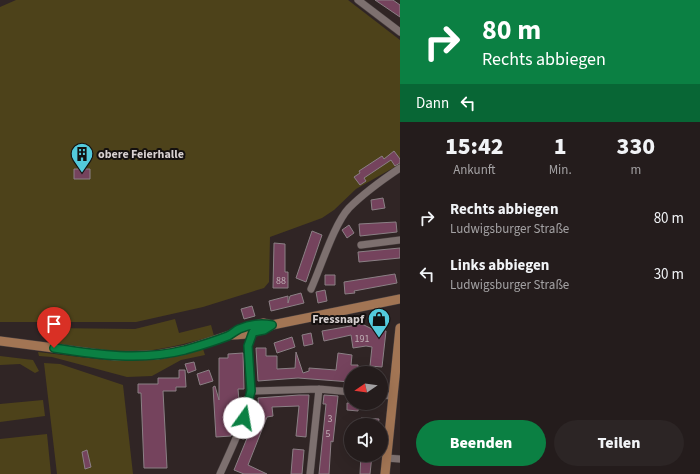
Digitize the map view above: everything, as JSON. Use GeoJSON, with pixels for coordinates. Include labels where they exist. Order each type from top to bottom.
{"type":"FeatureCollection","features":[{"type":"Feature","properties":{"kind":"main road"},"geometry":{"type":"LineString","coordinates":[[230,335],[241,335],[251,339],[272,325],[400,299]]}},
{"type":"Feature","properties":{"kind":"main road"},"geometry":{"type":"LineString","coordinates":[[0,341],[115,356],[157,355],[184,350],[230,335],[240,329],[262,323],[272,325]]}},
{"type":"Feature","properties":{"kind":"main road"},"geometry":{"type":"LineString","coordinates":[[388,437],[392,396],[398,364],[400,328]]}},
{"type":"Feature","properties":{"kind":"main road"},"geometry":{"type":"LineString","coordinates":[[385,474],[386,462]]}},
{"type":"Feature","properties":{"kind":"street"},"geometry":{"type":"LineString","coordinates":[[358,0],[400,32]]}},
{"type":"Feature","properties":{"kind":"street"},"geometry":{"type":"LineString","coordinates":[[311,289],[330,242],[348,209],[380,181],[400,168]]}},
{"type":"Feature","properties":{"kind":"street"},"geometry":{"type":"LineString","coordinates":[[361,245],[400,240]]}},
{"type":"Feature","properties":{"kind":"street"},"geometry":{"type":"LineString","coordinates":[[220,474],[244,418],[251,391],[251,339]]}},
{"type":"Feature","properties":{"kind":"street"},"geometry":{"type":"LineString","coordinates":[[251,391],[320,389],[344,391]]}},
{"type":"Feature","properties":{"kind":"street"},"geometry":{"type":"LineString","coordinates":[[310,474],[320,389]]}},
{"type":"Feature","properties":{"kind":"street"},"geometry":{"type":"LineString","coordinates":[[388,396],[392,396]]}},
{"type":"Feature","properties":{"kind":"street"},"geometry":{"type":"LineString","coordinates":[[388,458],[400,459]]}},
{"type":"Feature","properties":{"kind":"shaded area"},"geometry":{"type":"Polygon","coordinates":[[[16,0],[348,0],[400,40],[400,164],[356,189],[334,210],[322,218],[270,237],[269,282],[264,288],[203,307],[136,322],[0,322],[0,7],[16,0]]]}},
{"type":"Feature","properties":{"kind":"shaded area"},"geometry":{"type":"Polygon","coordinates":[[[175,319],[179,333],[211,325],[214,336],[163,348],[122,352],[80,348],[50,342],[48,339],[51,328],[135,329],[175,319]]]}},
{"type":"Feature","properties":{"kind":"shaded area"},"geometry":{"type":"Polygon","coordinates":[[[203,349],[205,355],[181,360],[152,376],[127,377],[52,357],[39,356],[38,352],[131,361],[162,358],[203,349]]]}},
{"type":"Feature","properties":{"kind":"shaded area"},"geometry":{"type":"Polygon","coordinates":[[[0,356],[33,360],[39,371],[35,373],[20,364],[0,365],[0,356]]]}},
{"type":"Feature","properties":{"kind":"shaded area"},"geometry":{"type":"Polygon","coordinates":[[[44,363],[60,364],[123,385],[133,474],[57,474],[44,363]]]}},
{"type":"Feature","properties":{"kind":"shaded area"},"geometry":{"type":"Polygon","coordinates":[[[43,400],[45,416],[0,422],[0,404],[43,400]]]}},
{"type":"Feature","properties":{"kind":"shaded area"},"geometry":{"type":"Polygon","coordinates":[[[47,434],[51,474],[0,474],[0,439],[47,434]]]}},
{"type":"Feature","properties":{"kind":"building"},"geometry":{"type":"Polygon","coordinates":[[[375,0],[393,0],[400,5],[400,17],[375,0]]]}},
{"type":"Feature","properties":{"kind":"building"},"geometry":{"type":"Polygon","coordinates":[[[394,151],[400,159],[400,163],[395,166],[391,160],[364,178],[366,181],[360,185],[354,177],[360,173],[359,171],[382,156],[384,159],[394,151]]]}},
{"type":"Feature","properties":{"kind":"building","name":"obere Feierhalle"},"geometry":{"type":"Polygon","coordinates":[[[74,169],[90,169],[90,179],[74,179],[74,169]]]}},
{"type":"Feature","properties":{"kind":"building"},"geometry":{"type":"Polygon","coordinates":[[[383,198],[385,208],[372,210],[371,200],[383,198]]]}},
{"type":"Feature","properties":{"kind":"building"},"geometry":{"type":"Polygon","coordinates":[[[396,222],[397,232],[360,236],[359,224],[396,222]]]}},
{"type":"Feature","properties":{"kind":"building"},"geometry":{"type":"Polygon","coordinates":[[[349,225],[354,233],[347,238],[342,230],[349,225]]]}},
{"type":"Feature","properties":{"kind":"building"},"geometry":{"type":"Polygon","coordinates":[[[312,231],[322,235],[306,282],[296,278],[312,231]]]}},
{"type":"Feature","properties":{"kind":"building"},"geometry":{"type":"Polygon","coordinates":[[[274,243],[285,244],[285,272],[288,272],[288,288],[273,288],[274,243]]]}},
{"type":"Feature","properties":{"kind":"building"},"geometry":{"type":"Polygon","coordinates":[[[400,248],[400,258],[359,262],[358,252],[400,248]]]}},
{"type":"Feature","properties":{"kind":"building"},"geometry":{"type":"Polygon","coordinates":[[[395,274],[397,283],[345,294],[344,282],[395,274]]]}},
{"type":"Feature","properties":{"kind":"building"},"geometry":{"type":"Polygon","coordinates":[[[325,275],[335,275],[335,285],[325,285],[325,275]]]}},
{"type":"Feature","properties":{"kind":"building"},"geometry":{"type":"Polygon","coordinates":[[[325,290],[327,301],[318,303],[316,292],[325,290]]]}},
{"type":"Feature","properties":{"kind":"building"},"geometry":{"type":"Polygon","coordinates":[[[301,293],[304,303],[271,311],[269,301],[288,296],[288,303],[290,296],[301,293]]]}},
{"type":"Feature","properties":{"kind":"building"},"geometry":{"type":"Polygon","coordinates":[[[252,306],[255,316],[244,319],[241,309],[252,306]]]}},
{"type":"Feature","properties":{"kind":"building"},"geometry":{"type":"Polygon","coordinates":[[[362,324],[374,330],[386,331],[382,366],[370,366],[372,347],[366,346],[353,348],[351,335],[324,341],[322,331],[362,324]]]}},
{"type":"Feature","properties":{"kind":"building"},"geometry":{"type":"Polygon","coordinates":[[[311,333],[313,344],[304,346],[302,335],[311,333]]]}},
{"type":"Feature","properties":{"kind":"building"},"geometry":{"type":"Polygon","coordinates":[[[292,337],[295,347],[277,353],[274,343],[292,337]]]}},
{"type":"Feature","properties":{"kind":"building"},"geometry":{"type":"Polygon","coordinates":[[[256,348],[266,348],[266,356],[277,356],[277,369],[295,368],[296,352],[303,373],[309,371],[309,368],[336,370],[338,353],[352,355],[351,365],[358,365],[344,366],[344,381],[298,378],[258,381],[256,348]]]}},
{"type":"Feature","properties":{"kind":"building"},"geometry":{"type":"Polygon","coordinates":[[[243,353],[244,389],[238,389],[240,413],[231,436],[216,437],[213,387],[215,386],[219,400],[219,358],[228,358],[228,354],[243,353]]]}},
{"type":"Feature","properties":{"kind":"building"},"geometry":{"type":"Polygon","coordinates":[[[194,362],[196,370],[188,373],[185,364],[194,362]]]}},
{"type":"Feature","properties":{"kind":"building"},"geometry":{"type":"Polygon","coordinates":[[[179,370],[185,370],[186,387],[176,387],[176,391],[163,391],[167,468],[144,468],[141,393],[138,393],[138,384],[158,384],[158,378],[179,378],[179,370]]]}},
{"type":"Feature","properties":{"kind":"building"},"geometry":{"type":"Polygon","coordinates":[[[209,370],[213,381],[200,385],[197,374],[209,370]]]}},
{"type":"Feature","properties":{"kind":"building"},"geometry":{"type":"Polygon","coordinates":[[[309,395],[306,437],[296,436],[299,406],[272,407],[273,416],[267,417],[248,465],[267,474],[244,474],[234,470],[259,409],[258,398],[309,395]]]}},
{"type":"Feature","properties":{"kind":"building"},"geometry":{"type":"Polygon","coordinates":[[[324,395],[338,396],[333,442],[331,441],[329,474],[319,474],[326,404],[323,404],[324,395]]]}},
{"type":"Feature","properties":{"kind":"building"},"geometry":{"type":"Polygon","coordinates":[[[293,449],[304,450],[302,474],[291,474],[293,449]]]}},
{"type":"Feature","properties":{"kind":"building"},"geometry":{"type":"Polygon","coordinates":[[[87,450],[91,467],[85,469],[82,452],[87,450]]]}},
{"type":"Feature","properties":{"kind":"building"},"geometry":{"type":"Polygon","coordinates":[[[361,462],[371,462],[370,474],[360,474],[361,462]]]}},
{"type":"Feature","properties":{"kind":"place","name":"obere Feierhalle"},"geometry":{"type":"Point","coordinates":[82,174]}},
{"type":"Feature","properties":{"kind":"place","name":"Fressnapf"},"geometry":{"type":"Point","coordinates":[379,338]}},
{"type":"Feature","properties":{"kind":"route"},"geometry":{"type":"LineString","coordinates":[[54,348],[115,356],[157,355],[184,350],[230,335],[240,329],[262,323],[272,325],[264,330],[253,332],[251,336],[248,346],[251,391],[244,418]]}}]}
